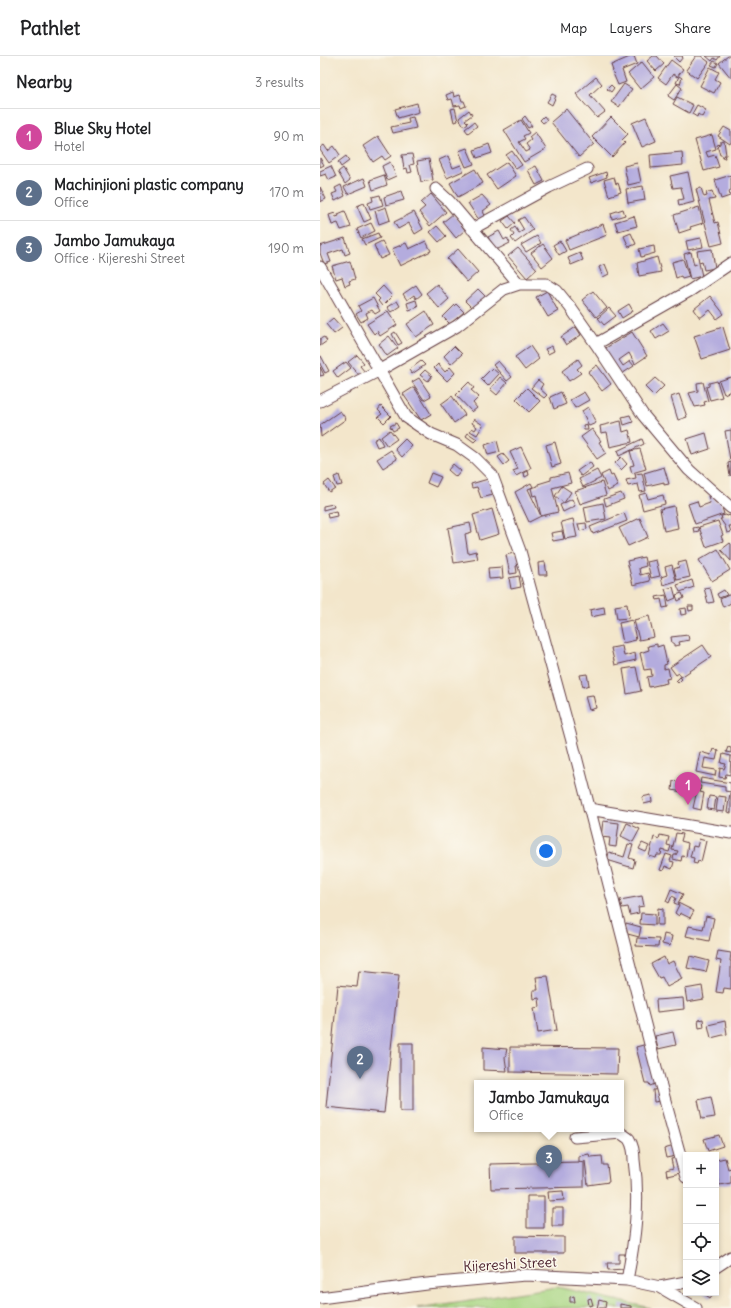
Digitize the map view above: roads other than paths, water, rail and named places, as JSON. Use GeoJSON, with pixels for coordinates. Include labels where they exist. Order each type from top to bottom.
{"type":"FeatureCollection","features":[{"type":"Feature","properties":{"kind":"street"},"geometry":{"type":"LineString","coordinates":[[472,229],[549,187],[588,169]]}},
{"type":"Feature","properties":{"kind":"street"},"geometry":{"type":"LineString","coordinates":[[436,189],[449,201],[519,284]]}},
{"type":"Feature","properties":{"kind":"street"},"geometry":{"type":"LineString","coordinates":[[596,344],[691,290],[731,263]]}},
{"type":"Feature","properties":{"kind":"street"},"geometry":{"type":"LineString","coordinates":[[320,267],[406,417],[430,434],[457,446],[475,458],[492,476],[520,551],[683,1166]]}},
{"type":"Feature","properties":{"kind":"street"},"geometry":{"type":"LineString","coordinates":[[320,401],[380,370],[457,326],[504,289],[519,284],[546,284],[557,291],[596,344],[643,415],[689,470],[731,508]]}},
{"type":"Feature","properties":{"kind":"street"},"geometry":{"type":"LineString","coordinates":[[589,809],[731,833]]}},
{"type":"Feature","properties":{"kind":"street"},"geometry":{"type":"LineString","coordinates":[[575,1137],[621,1133],[629,1139],[637,1176],[637,1200],[635,1226],[627,1280]]}},
{"type":"Feature","properties":{"kind":"street"},"geometry":{"type":"LineString","coordinates":[[719,1265],[731,1258]]}},
{"type":"Feature","properties":{"kind":"street","name":"Kijereshi Street"},"geometry":{"type":"LineString","coordinates":[[320,1298],[427,1284],[526,1275],[627,1280],[660,1287],[696,1308]]}},
{"type":"Feature","properties":{"kind":"street"},"geometry":{"type":"LineString","coordinates":[[660,1287],[683,1283]]}},
{"type":"Feature","properties":{"kind":"place","name":"Blue Sky Hotel"},"geometry":{"type":"Point","coordinates":[688,805]}},
{"type":"Feature","properties":{"kind":"place","name":"Machinjioni plastic company"},"geometry":{"type":"Point","coordinates":[360,1079]}},
{"type":"Feature","properties":{"kind":"place","name":"Jambo Jamukaya"},"geometry":{"type":"Point","coordinates":[549,1178]}}]}
